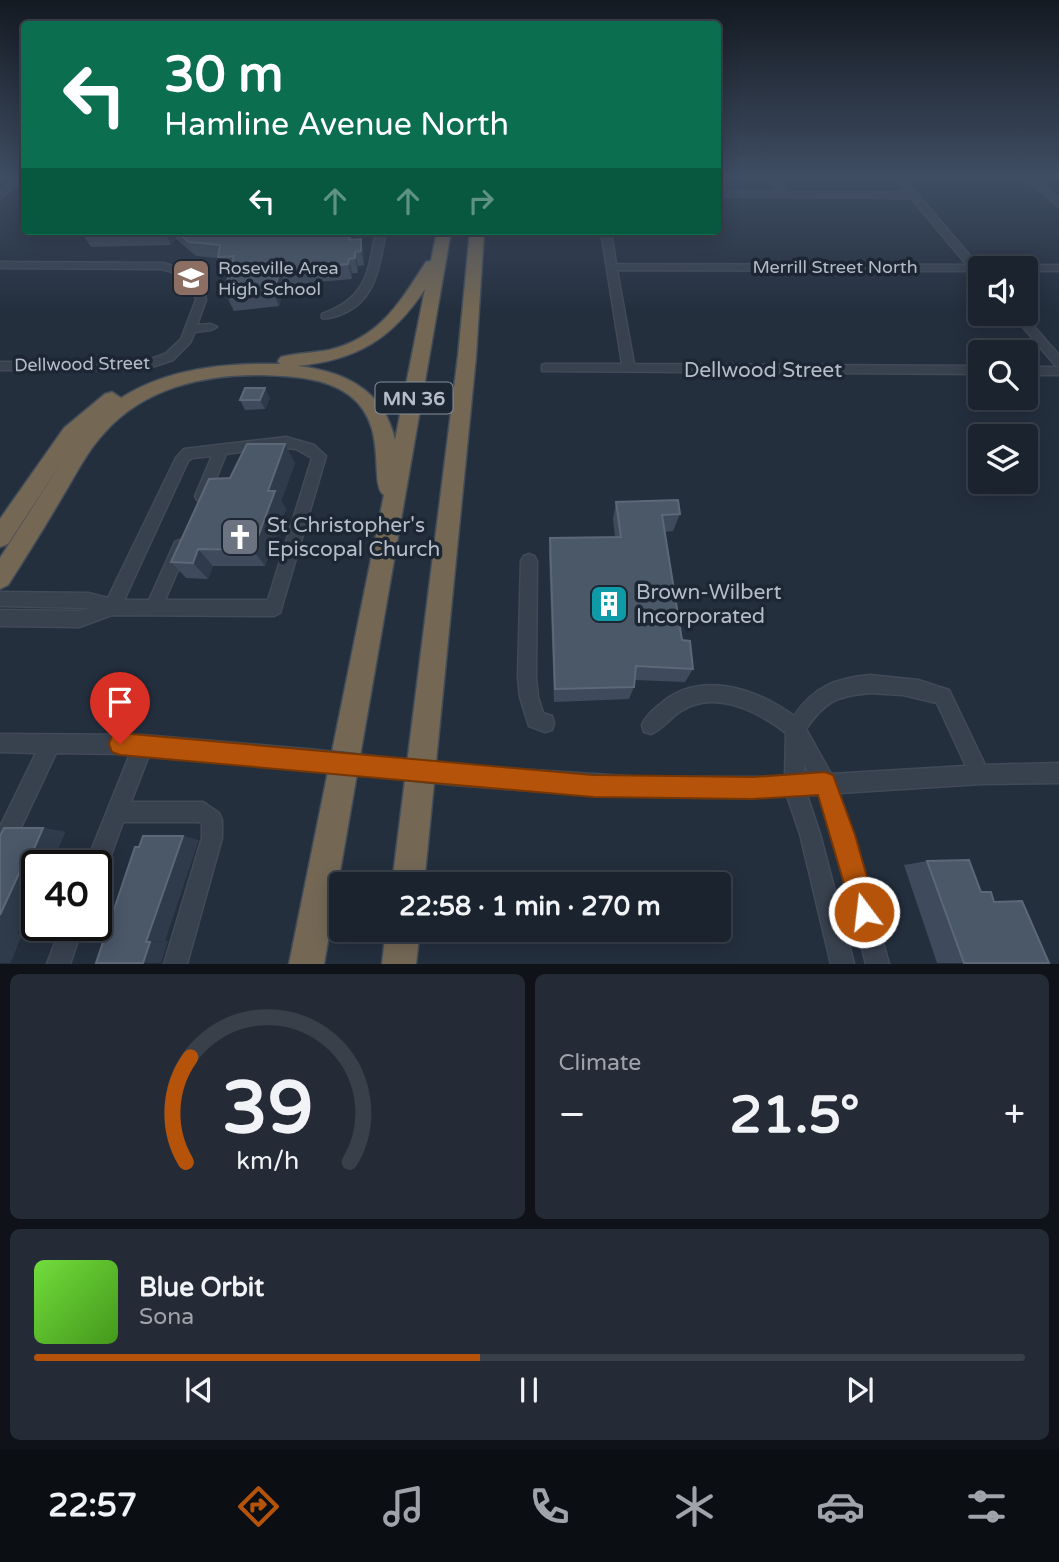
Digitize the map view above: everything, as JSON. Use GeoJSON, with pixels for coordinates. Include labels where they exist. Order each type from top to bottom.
{"type":"FeatureCollection","features":[{"type":"Feature","properties":{"kind":"highway"},"geometry":{"type":"LineString","coordinates":[[0,537],[71,433],[116,396],[153,377],[195,365],[306,360],[333,354],[365,342],[390,326],[408,307],[419,290],[444,235]]}},
{"type":"Feature","properties":{"kind":"highway","name":"MN 36"},"geometry":{"type":"LineString","coordinates":[[306,964],[444,235]]}},
{"type":"Feature","properties":{"kind":"highway","name":"MN 36"},"geometry":{"type":"LineString","coordinates":[[409,872],[467,356],[477,236]]}},
{"type":"Feature","properties":{"kind":"highway"},"geometry":{"type":"LineString","coordinates":[[0,578],[83,445],[106,419],[134,399],[166,383],[223,371],[311,372],[341,381],[367,400],[381,423],[387,453],[388,499],[384,559]]}},
{"type":"Feature","properties":{"kind":"highway"},"geometry":{"type":"LineString","coordinates":[[399,964],[402,942]]}},
{"type":"Feature","properties":{"kind":"street"},"geometry":{"type":"LineString","coordinates":[[936,221],[968,258]]}},
{"type":"Feature","properties":{"kind":"street"},"geometry":{"type":"LineString","coordinates":[[327,316],[343,312],[368,288],[380,235]]}},
{"type":"Feature","properties":{"kind":"street"},"geometry":{"type":"LineString","coordinates":[[607,235],[629,369]]}},
{"type":"Feature","properties":{"kind":"street","name":"Dellwood Street"},"geometry":{"type":"LineString","coordinates":[[0,265],[163,265],[190,274],[202,290],[191,329],[175,353],[160,361],[143,366],[0,366]]}},
{"type":"Feature","properties":{"kind":"street","name":"Merrill Street North"},"geometry":{"type":"LineString","coordinates":[[612,267],[968,270]]}},
{"type":"Feature","properties":{"kind":"street","name":"Merrill Street North"},"geometry":{"type":"LineString","coordinates":[[1038,269],[1059,268]]}},
{"type":"Feature","properties":{"kind":"street"},"geometry":{"type":"LineString","coordinates":[[1027,326],[1059,362]]}},
{"type":"Feature","properties":{"kind":"street"},"geometry":{"type":"LineString","coordinates":[[191,329],[211,327]]}},
{"type":"Feature","properties":{"kind":"street","name":"Dellwood Street"},"geometry":{"type":"LineString","coordinates":[[546,368],[968,370]]}},
{"type":"Feature","properties":{"kind":"street"},"geometry":{"type":"LineString","coordinates":[[1038,370],[1059,371]]}},
{"type":"Feature","properties":{"kind":"street"},"geometry":{"type":"LineString","coordinates":[[0,599],[88,600],[112,607],[274,608],[319,456],[312,449],[297,443],[276,442],[189,453],[183,458],[112,607],[79,619],[0,618]]}},
{"type":"Feature","properties":{"kind":"street"},"geometry":{"type":"LineString","coordinates":[[195,510],[221,450]]}},
{"type":"Feature","properties":{"kind":"street"},"geometry":{"type":"LineString","coordinates":[[154,607],[185,535]]}},
{"type":"Feature","properties":{"kind":"street"},"geometry":{"type":"LineString","coordinates":[[529,561],[529,697],[536,719],[545,723]]}},
{"type":"Feature","properties":{"kind":"street"},"geometry":{"type":"LineString","coordinates":[[842,964],[810,834],[794,786],[796,729],[806,712],[829,692],[859,684],[928,688],[943,696],[979,773]]}},
{"type":"Feature","properties":{"kind":"street"},"geometry":{"type":"LineString","coordinates":[[651,725],[678,701],[701,695],[730,694],[752,700],[796,729],[825,783],[843,835],[878,964]]}},
{"type":"Feature","properties":{"kind":"street"},"geometry":{"type":"LineString","coordinates":[[0,743],[143,744],[606,787],[694,789],[794,786],[979,773],[1059,773]]}},
{"type":"Feature","properties":{"kind":"street"},"geometry":{"type":"LineString","coordinates":[[0,850],[51,743]]}},
{"type":"Feature","properties":{"kind":"street"},"geometry":{"type":"LineString","coordinates":[[102,850],[143,744]]}},
{"type":"Feature","properties":{"kind":"street"},"geometry":{"type":"LineString","coordinates":[[117,812],[203,812],[212,820],[212,838],[175,964]]}},
{"type":"Feature","properties":{"kind":"street"},"geometry":{"type":"LineString","coordinates":[[58,964],[66,941]]}},
{"type":"Feature","properties":{"kind":"building"},"geometry":{"type":"Polygon","coordinates":[[[181,235],[350,235],[349,240],[361,239],[361,251],[355,252],[355,258],[349,259],[348,264],[280,271],[273,292],[227,297],[229,288],[225,289],[234,256],[218,257],[220,245],[189,242],[181,235]]]}},
{"type":"Feature","properties":{"kind":"building"},"geometry":{"type":"Polygon","coordinates":[[[245,388],[265,388],[260,400],[240,400],[245,388]]]}},
{"type":"Feature","properties":{"kind":"building"},"geometry":{"type":"Polygon","coordinates":[[[247,444],[285,444],[268,491],[275,491],[253,550],[198,549],[193,563],[171,562],[209,479],[230,478],[247,444]]]}},
{"type":"Feature","properties":{"kind":"building","name":"Brown-Wilbert Incorporated"},"geometry":{"type":"Polygon","coordinates":[[[678,500],[680,514],[662,515],[682,640],[690,641],[693,669],[636,666],[634,687],[555,689],[550,538],[621,537],[616,502],[678,500]]]}},
{"type":"Feature","properties":{"kind":"building"},"geometry":{"type":"Polygon","coordinates":[[[4,828],[43,828],[33,850],[21,850],[21,869],[0,915],[0,836],[4,828]]]}},
{"type":"Feature","properties":{"kind":"building"},"geometry":{"type":"Polygon","coordinates":[[[143,836],[183,836],[146,942],[150,942],[143,963],[96,963],[103,941],[112,941],[112,915],[135,847],[139,847],[143,836]]]}},
{"type":"Feature","properties":{"kind":"building"},"geometry":{"type":"Polygon","coordinates":[[[969,860],[981,892],[991,892],[994,902],[1022,901],[1049,963],[964,963],[927,861],[969,860]]]}},
{"type":"Feature","properties":{"kind":"place","name":"Roseville Area High School"},"geometry":{"type":"Point","coordinates":[191,278]}},
{"type":"Feature","properties":{"kind":"place","name":"St Christopher's Episcopal Church"},"geometry":{"type":"Point","coordinates":[240,537]}},
{"type":"Feature","properties":{"kind":"place","name":"Brown-Wilbert Incorporated"},"geometry":{"type":"Point","coordinates":[609,604]}},
{"type":"Feature","properties":{"kind":"route"},"geometry":{"type":"LineString","coordinates":[[120,744],[593,786],[682,789],[825,783],[843,835],[864,912]]}}]}
